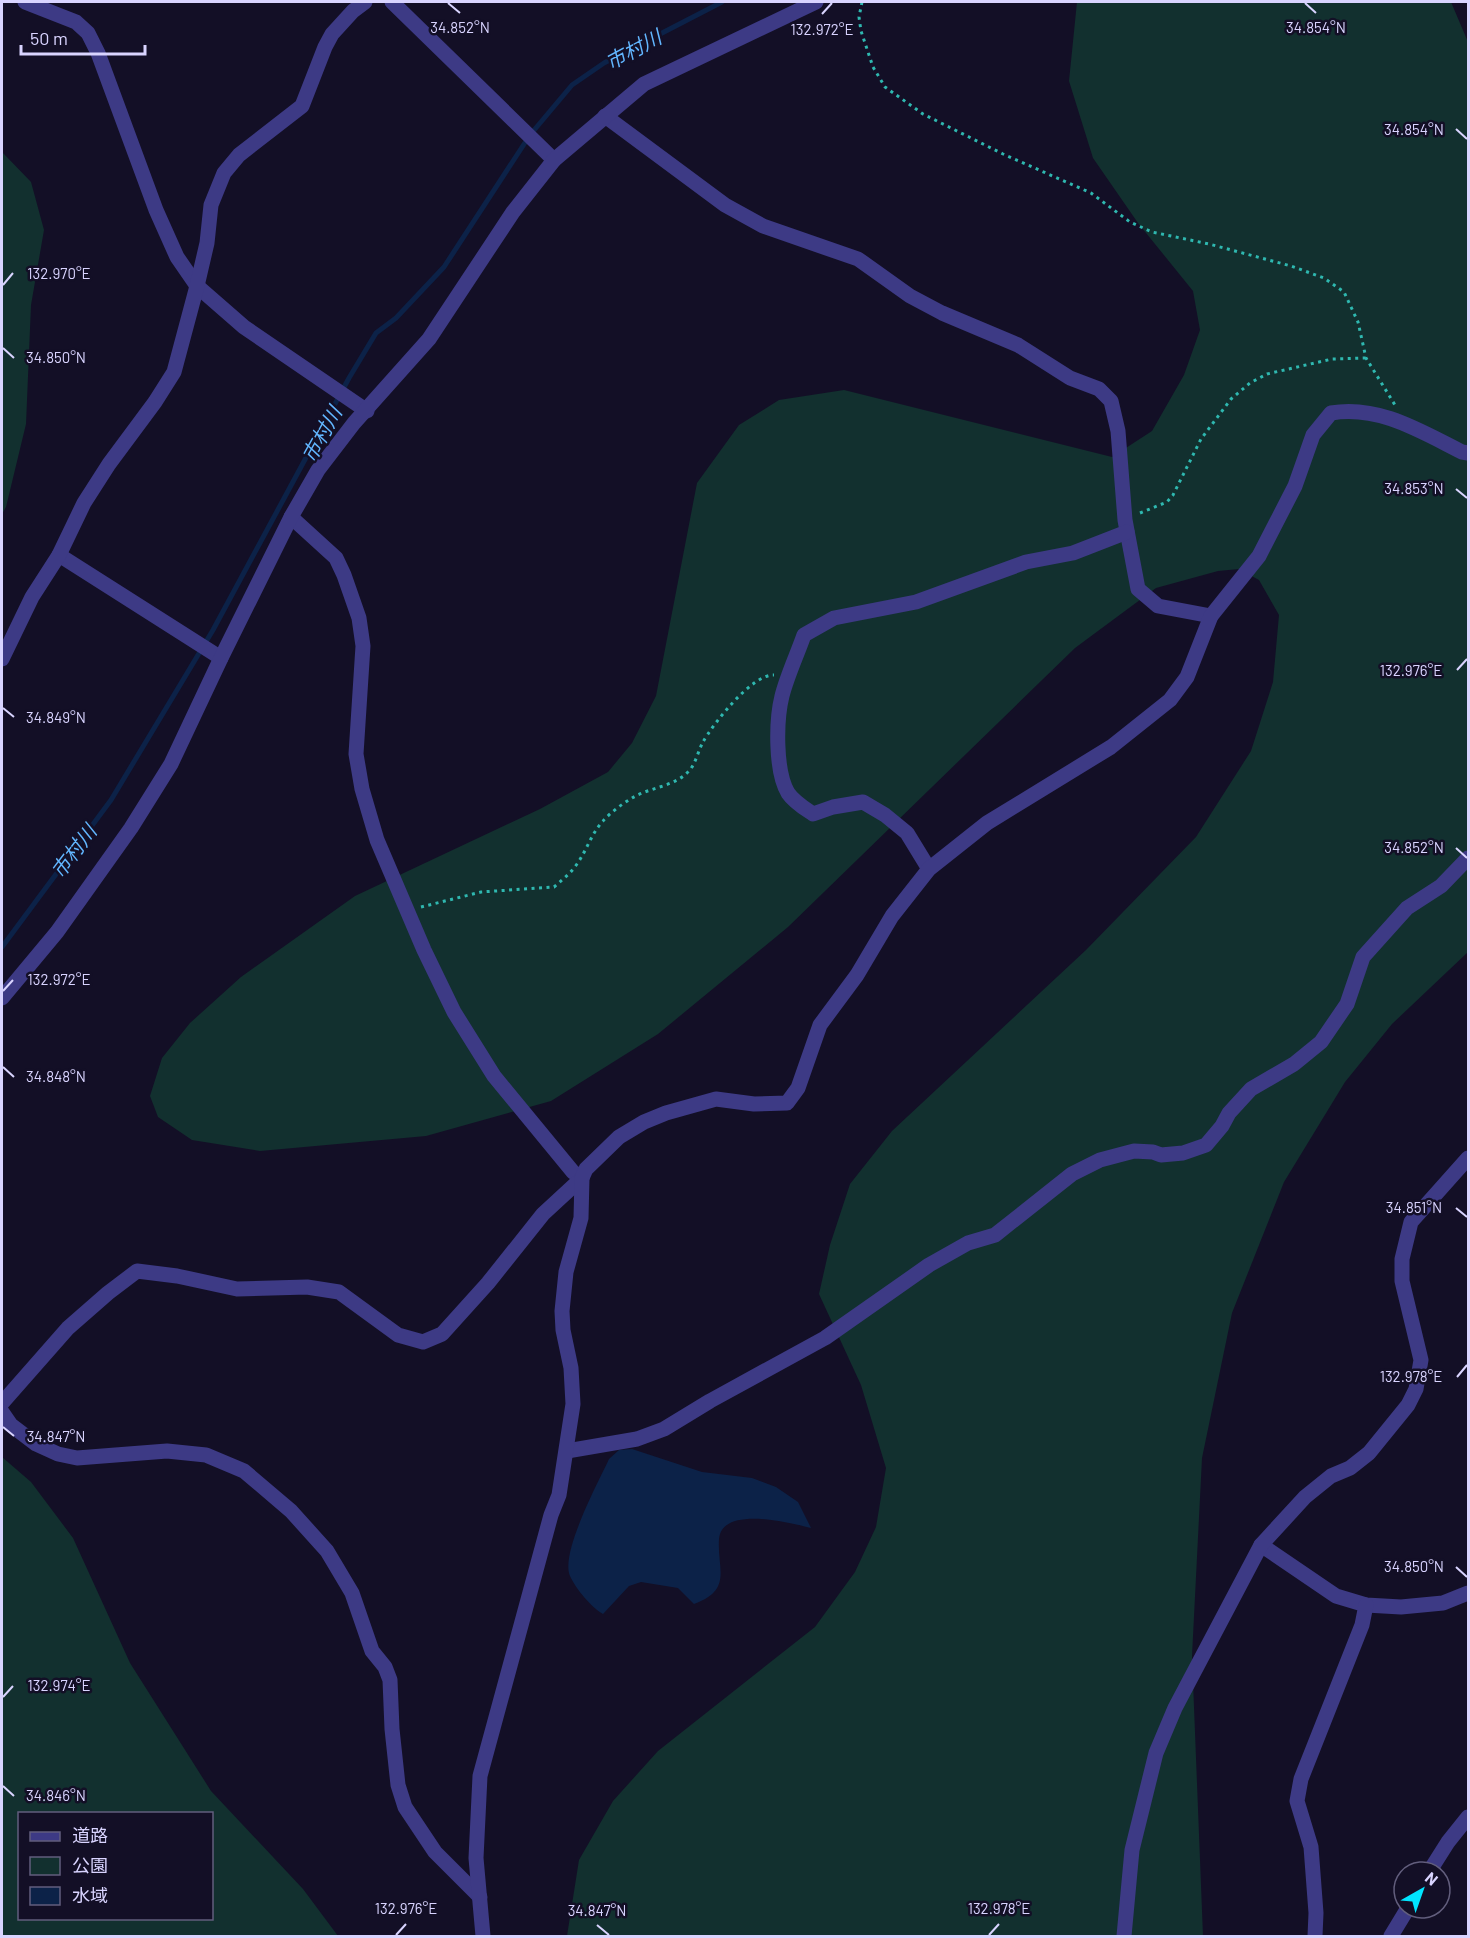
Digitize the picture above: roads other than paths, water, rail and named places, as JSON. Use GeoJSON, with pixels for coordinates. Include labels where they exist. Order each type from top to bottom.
{"type":"FeatureCollection","features":[{"type":"Feature","properties":{"kind":"street"},"geometry":{"type":"LineString","coordinates":[[25,2],[76,22],[88,33],[98,53],[156,210],[177,257],[198,286],[244,327],[367,411]]}},
{"type":"Feature","properties":{"kind":"street"},"geometry":{"type":"LineString","coordinates":[[2,659],[32,597],[59,555],[84,503],[174,372],[198,286],[207,243],[211,205],[224,173],[239,155],[302,106],[332,34],[366,2]]}},
{"type":"Feature","properties":{"kind":"street"},"geometry":{"type":"LineString","coordinates":[[392,2],[554,160]]}},
{"type":"Feature","properties":{"kind":"street"},"geometry":{"type":"LineString","coordinates":[[2,998],[57,932],[131,828],[171,764],[291,517],[318,470],[354,423],[429,339],[513,212],[554,160],[644,84],[816,2]]}},
{"type":"Feature","properties":{"kind":"street"},"geometry":{"type":"LineString","coordinates":[[605,116],[725,205],[763,226],[858,259],[918,301],[1018,345],[1070,378],[1099,388],[1111,401],[1118,431],[1126,526],[1138,589],[1158,606],[1210,616]]}},
{"type":"Feature","properties":{"kind":"street"},"geometry":{"type":"LineString","coordinates":[[483,1936],[476,1858],[480,1776],[551,1515],[559,1495],[567,1451],[573,1404],[571,1368],[562,1330],[562,1311],[566,1272],[581,1218],[582,1178],[586,1169],[619,1137],[644,1122],[666,1113],[716,1099],[754,1104],[787,1103],[798,1088],[820,1025],[857,975],[892,916],[929,869],[987,824],[1111,747],[1170,700],[1187,677],[1210,616],[1259,556],[1295,486],[1313,435],[1330,413],[1347,410],[1388,416],[1468,453]]}},
{"type":"Feature","properties":{"kind":"street"},"geometry":{"type":"LineString","coordinates":[[291,517],[336,558],[359,618],[363,646],[356,754],[362,789],[377,840],[424,950],[454,1012],[494,1076],[573,1172],[582,1178]]}},
{"type":"Feature","properties":{"kind":"street"},"geometry":{"type":"LineString","coordinates":[[929,869],[906,832],[885,815],[863,802],[813,813],[802,807],[788,793],[782,777],[778,741],[782,697],[804,635],[834,618],[916,602],[1026,562],[1073,553],[1126,526]]}},
{"type":"Feature","properties":{"kind":"street"},"geometry":{"type":"LineString","coordinates":[[59,555],[221,658]]}},
{"type":"Feature","properties":{"kind":"street"},"geometry":{"type":"LineString","coordinates":[[567,1451],[637,1439],[664,1429],[825,1338],[929,1265],[968,1243],[995,1235],[1072,1174],[1100,1160],[1134,1151],[1161,1155],[1183,1153],[1206,1145],[1222,1126],[1229,1113],[1251,1089],[1294,1064],[1320,1042],[1347,1004],[1364,957],[1407,908],[1441,886],[1468,858]]}},
{"type":"Feature","properties":{"kind":"street"},"geometry":{"type":"LineString","coordinates":[[1124,1936],[1132,1850],[1156,1753],[1175,1708],[1261,1545],[1305,1497],[1331,1476],[1350,1468],[1369,1453],[1408,1405],[1416,1389],[1420,1360],[1402,1281],[1402,1258],[1411,1222],[1468,1158]]}},
{"type":"Feature","properties":{"kind":"street"},"geometry":{"type":"LineString","coordinates":[[2,1403],[68,1328],[137,1270],[237,1289],[307,1287],[339,1292],[398,1335],[423,1342],[442,1334],[488,1283],[543,1214],[582,1178]]}},
{"type":"Feature","properties":{"kind":"street"},"geometry":{"type":"LineString","coordinates":[[2,1412],[11,1425],[36,1444],[57,1454],[77,1458],[167,1451],[206,1455],[244,1471],[291,1511],[327,1551],[352,1593],[372,1651],[386,1667],[390,1680],[398,1785],[405,1807],[435,1852],[480,1897]]}},
{"type":"Feature","properties":{"kind":"street"},"geometry":{"type":"LineString","coordinates":[[1261,1545],[1336,1596],[1366,1605],[1401,1607],[1443,1603],[1468,1593]]}},
{"type":"Feature","properties":{"kind":"street"},"geometry":{"type":"LineString","coordinates":[[1315,1936],[1316,1913],[1311,1847],[1298,1801],[1301,1779],[1362,1625],[1366,1605]]}},
{"type":"Feature","properties":{"kind":"street"},"geometry":{"type":"LineString","coordinates":[[1437,1860],[1468,1816]]}},
{"type":"Feature","properties":{"kind":"street"},"geometry":{"type":"LineString","coordinates":[[1391,1936],[1401,1920]]}},
{"type":"Feature","properties":{"kind":"water"},"geometry":{"type":"Polygon","coordinates":[[[632,1449],[702,1472],[752,1478],[776,1487],[798,1502],[811,1528],[774,1520],[744,1519],[732,1522],[723,1529],[719,1539],[719,1585],[706,1598],[694,1604],[678,1588],[641,1582],[629,1586],[603,1614],[580,1592],[570,1576],[568,1565],[570,1551],[589,1501],[609,1459],[619,1450],[632,1449]]]}},
{"type":"Feature","properties":{"kind":"waterway","name":"市村川"},"geometry":{"type":"LineString","coordinates":[[2,947],[111,800],[213,630],[349,378],[376,333],[396,318],[444,267],[530,135],[572,85],[604,63],[722,2]]}}]}
